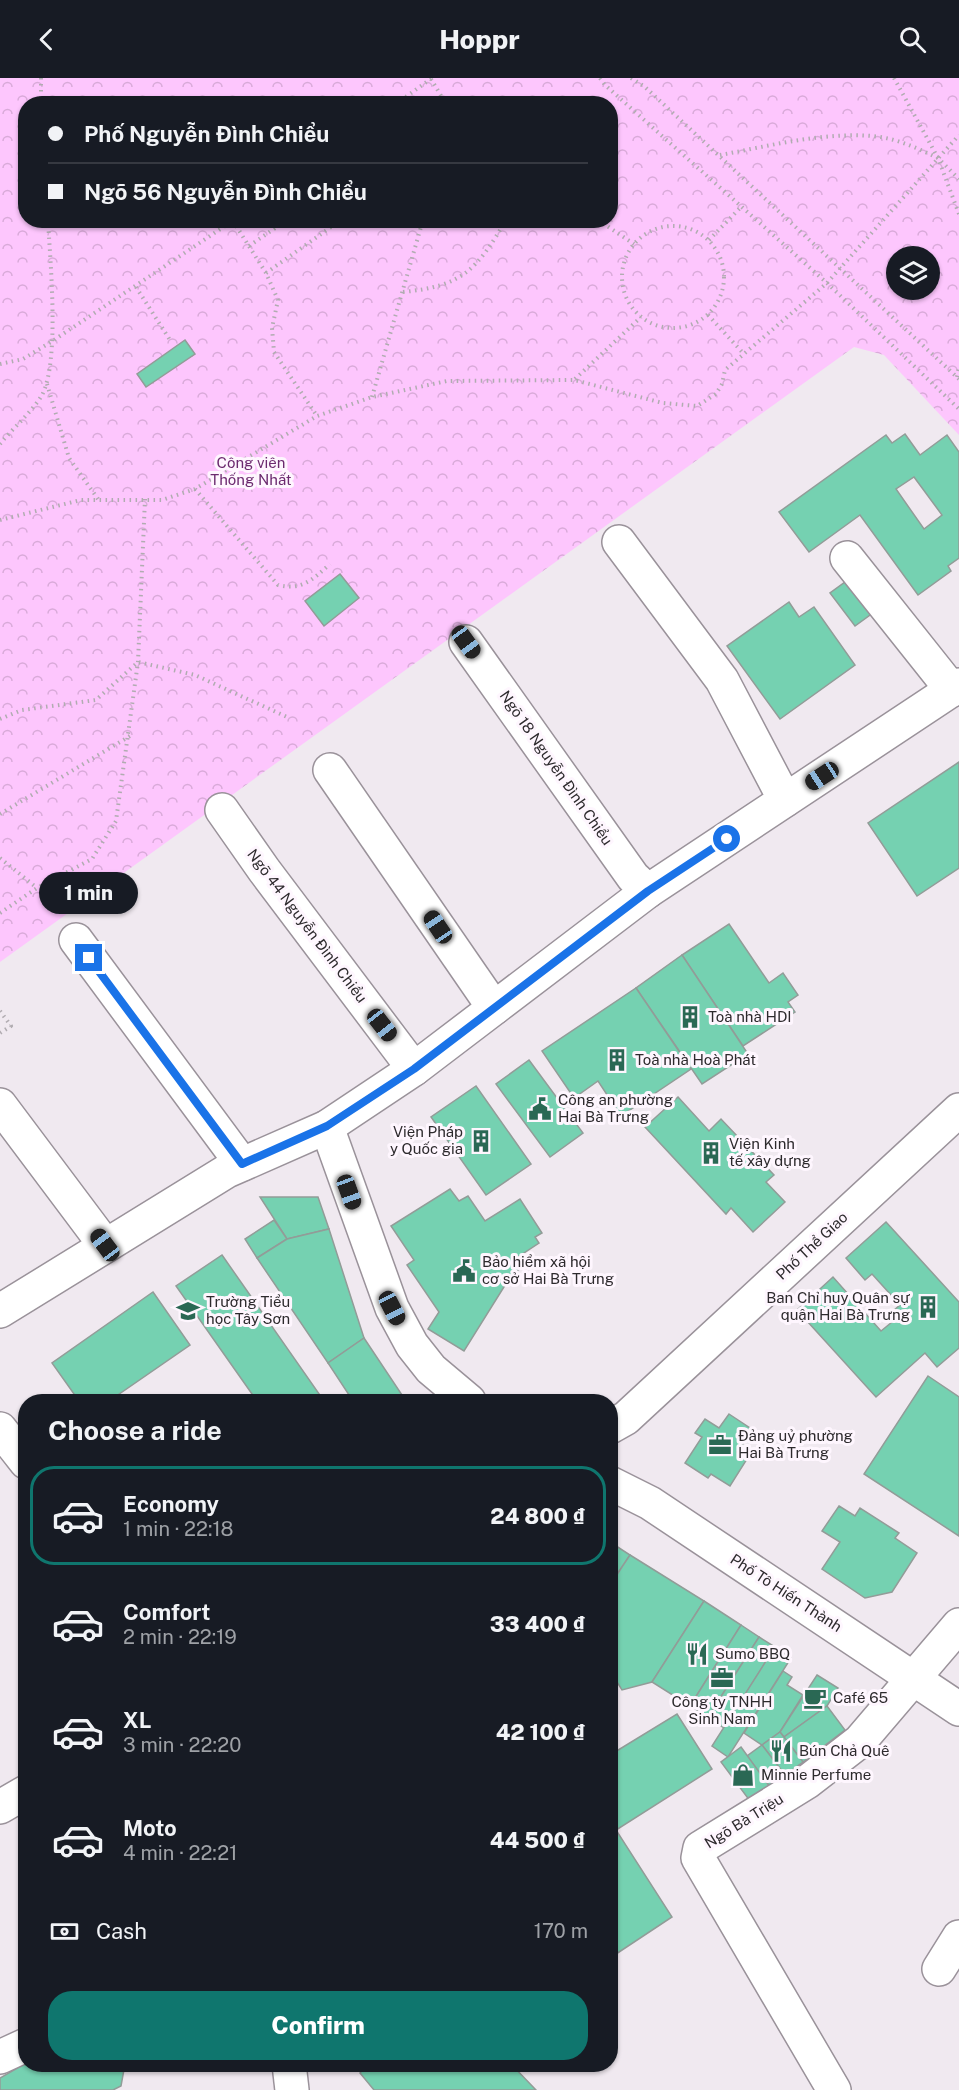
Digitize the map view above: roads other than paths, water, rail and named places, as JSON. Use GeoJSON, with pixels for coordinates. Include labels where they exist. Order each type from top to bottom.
{"type":"FeatureCollection","features":[{"type":"Feature","properties":{"kind":"street"},"geometry":{"type":"LineString","coordinates":[[619,542],[722,680],[784,801]]}},
{"type":"Feature","properties":{"kind":"street"},"geometry":{"type":"LineString","coordinates":[[0,1311],[105,1245],[242,1164],[327,1126],[414,1069],[648,891],[955,688],[847,558]]}},
{"type":"Feature","properties":{"kind":"street","name":"Ngõ 18 Nguyễn Đình Chiểu"},"geometry":{"type":"LineString","coordinates":[[466,642],[633,877],[648,891]]}},
{"type":"Feature","properties":{"kind":"street"},"geometry":{"type":"LineString","coordinates":[[330,770],[494,1008]]}},
{"type":"Feature","properties":{"kind":"street","name":"Ngõ 44 Nguyễn Đình Chiểu"},"geometry":{"type":"LineString","coordinates":[[222,810],[264,870],[414,1069]]}},
{"type":"Feature","properties":{"kind":"street"},"geometry":{"type":"LineString","coordinates":[[76,940],[242,1164]]}},
{"type":"Feature","properties":{"kind":"street"},"geometry":{"type":"LineString","coordinates":[[0,1105],[105,1245]]}},
{"type":"Feature","properties":{"kind":"street","name":"Phố Thể Giao"},"geometry":{"type":"LineString","coordinates":[[618,1422],[626,1418],[959,1110]]}},
{"type":"Feature","properties":{"kind":"street"},"geometry":{"type":"LineString","coordinates":[[327,1126],[392,1308],[407,1336],[431,1369],[461,1394]]}},
{"type":"Feature","properties":{"kind":"street"},"geometry":{"type":"LineString","coordinates":[[0,1429],[18,1452]]}},
{"type":"Feature","properties":{"kind":"street","name":"Phố Tô Hiến Thành"},"geometry":{"type":"LineString","coordinates":[[618,1487],[650,1503],[959,1709]]}},
{"type":"Feature","properties":{"kind":"street","name":"Ngõ Bà Triệu"},"geometry":{"type":"LineString","coordinates":[[834,2090],[698,1857],[700,1848],[807,1782],[860,1741],[959,1625]]}},
{"type":"Feature","properties":{"kind":"street"},"geometry":{"type":"LineString","coordinates":[[0,1807],[18,1797]]}},
{"type":"Feature","properties":{"kind":"street"},"geometry":{"type":"LineString","coordinates":[[939,1969],[959,1937]]}},
{"type":"Feature","properties":{"kind":"street"},"geometry":{"type":"LineString","coordinates":[[0,2057],[18,2049]]}},
{"type":"Feature","properties":{"kind":"street"},"geometry":{"type":"LineString","coordinates":[[290,2072],[292,2090]]}},
{"type":"Feature","properties":{"kind":"place","name":"Toà nhà HDI"},"geometry":{"type":"Point","coordinates":[690,1017]}},
{"type":"Feature","properties":{"kind":"place","name":"Toà nhà Hoà Phát"},"geometry":{"type":"Point","coordinates":[617,1060]}},
{"type":"Feature","properties":{"kind":"place","name":"Công an phường Hai Bà Trưng"},"geometry":{"type":"Point","coordinates":[540,1109]}},
{"type":"Feature","properties":{"kind":"place","name":"Viện Pháp y Quốc gia"},"geometry":{"type":"Point","coordinates":[481,1141]}},
{"type":"Feature","properties":{"kind":"place","name":"Viện Kinh tế xây dựng"},"geometry":{"type":"Point","coordinates":[711,1153]}},
{"type":"Feature","properties":{"kind":"place","name":"Bảo hiểm xã hội cơ sở Hai Bà Trưng"},"geometry":{"type":"Point","coordinates":[464,1271]}},
{"type":"Feature","properties":{"kind":"place","name":"Ban Chỉ huy Quân sự quận Hai Bà Trưng"},"geometry":{"type":"Point","coordinates":[928,1307]}},
{"type":"Feature","properties":{"kind":"place","name":"Trường Tiểu học Tây Sơn"},"geometry":{"type":"Point","coordinates":[188,1311]}},
{"type":"Feature","properties":{"kind":"place","name":"Đảng uỷ phường Hai Bà Trưng"},"geometry":{"type":"Point","coordinates":[720,1445]}},
{"type":"Feature","properties":{"kind":"place","name":"Sumo BBQ"},"geometry":{"type":"Point","coordinates":[697,1654]}},
{"type":"Feature","properties":{"kind":"place","name":"Công ty TNHH Sinh Nam"},"geometry":{"type":"Point","coordinates":[722,1678]}},
{"type":"Feature","properties":{"kind":"place","name":"Café 65"},"geometry":{"type":"Point","coordinates":[815,1698]}},
{"type":"Feature","properties":{"kind":"place","name":"Bún Chả Quê"},"geometry":{"type":"Point","coordinates":[781,1751]}},
{"type":"Feature","properties":{"kind":"place","name":"Minnie Perfume"},"geometry":{"type":"Point","coordinates":[743,1775]}},
{"type":"Feature","properties":{"kind":"park label","name":"Công viên Thống Nhất"},"geometry":{"type":"Point","coordinates":[251,472]}}]}
